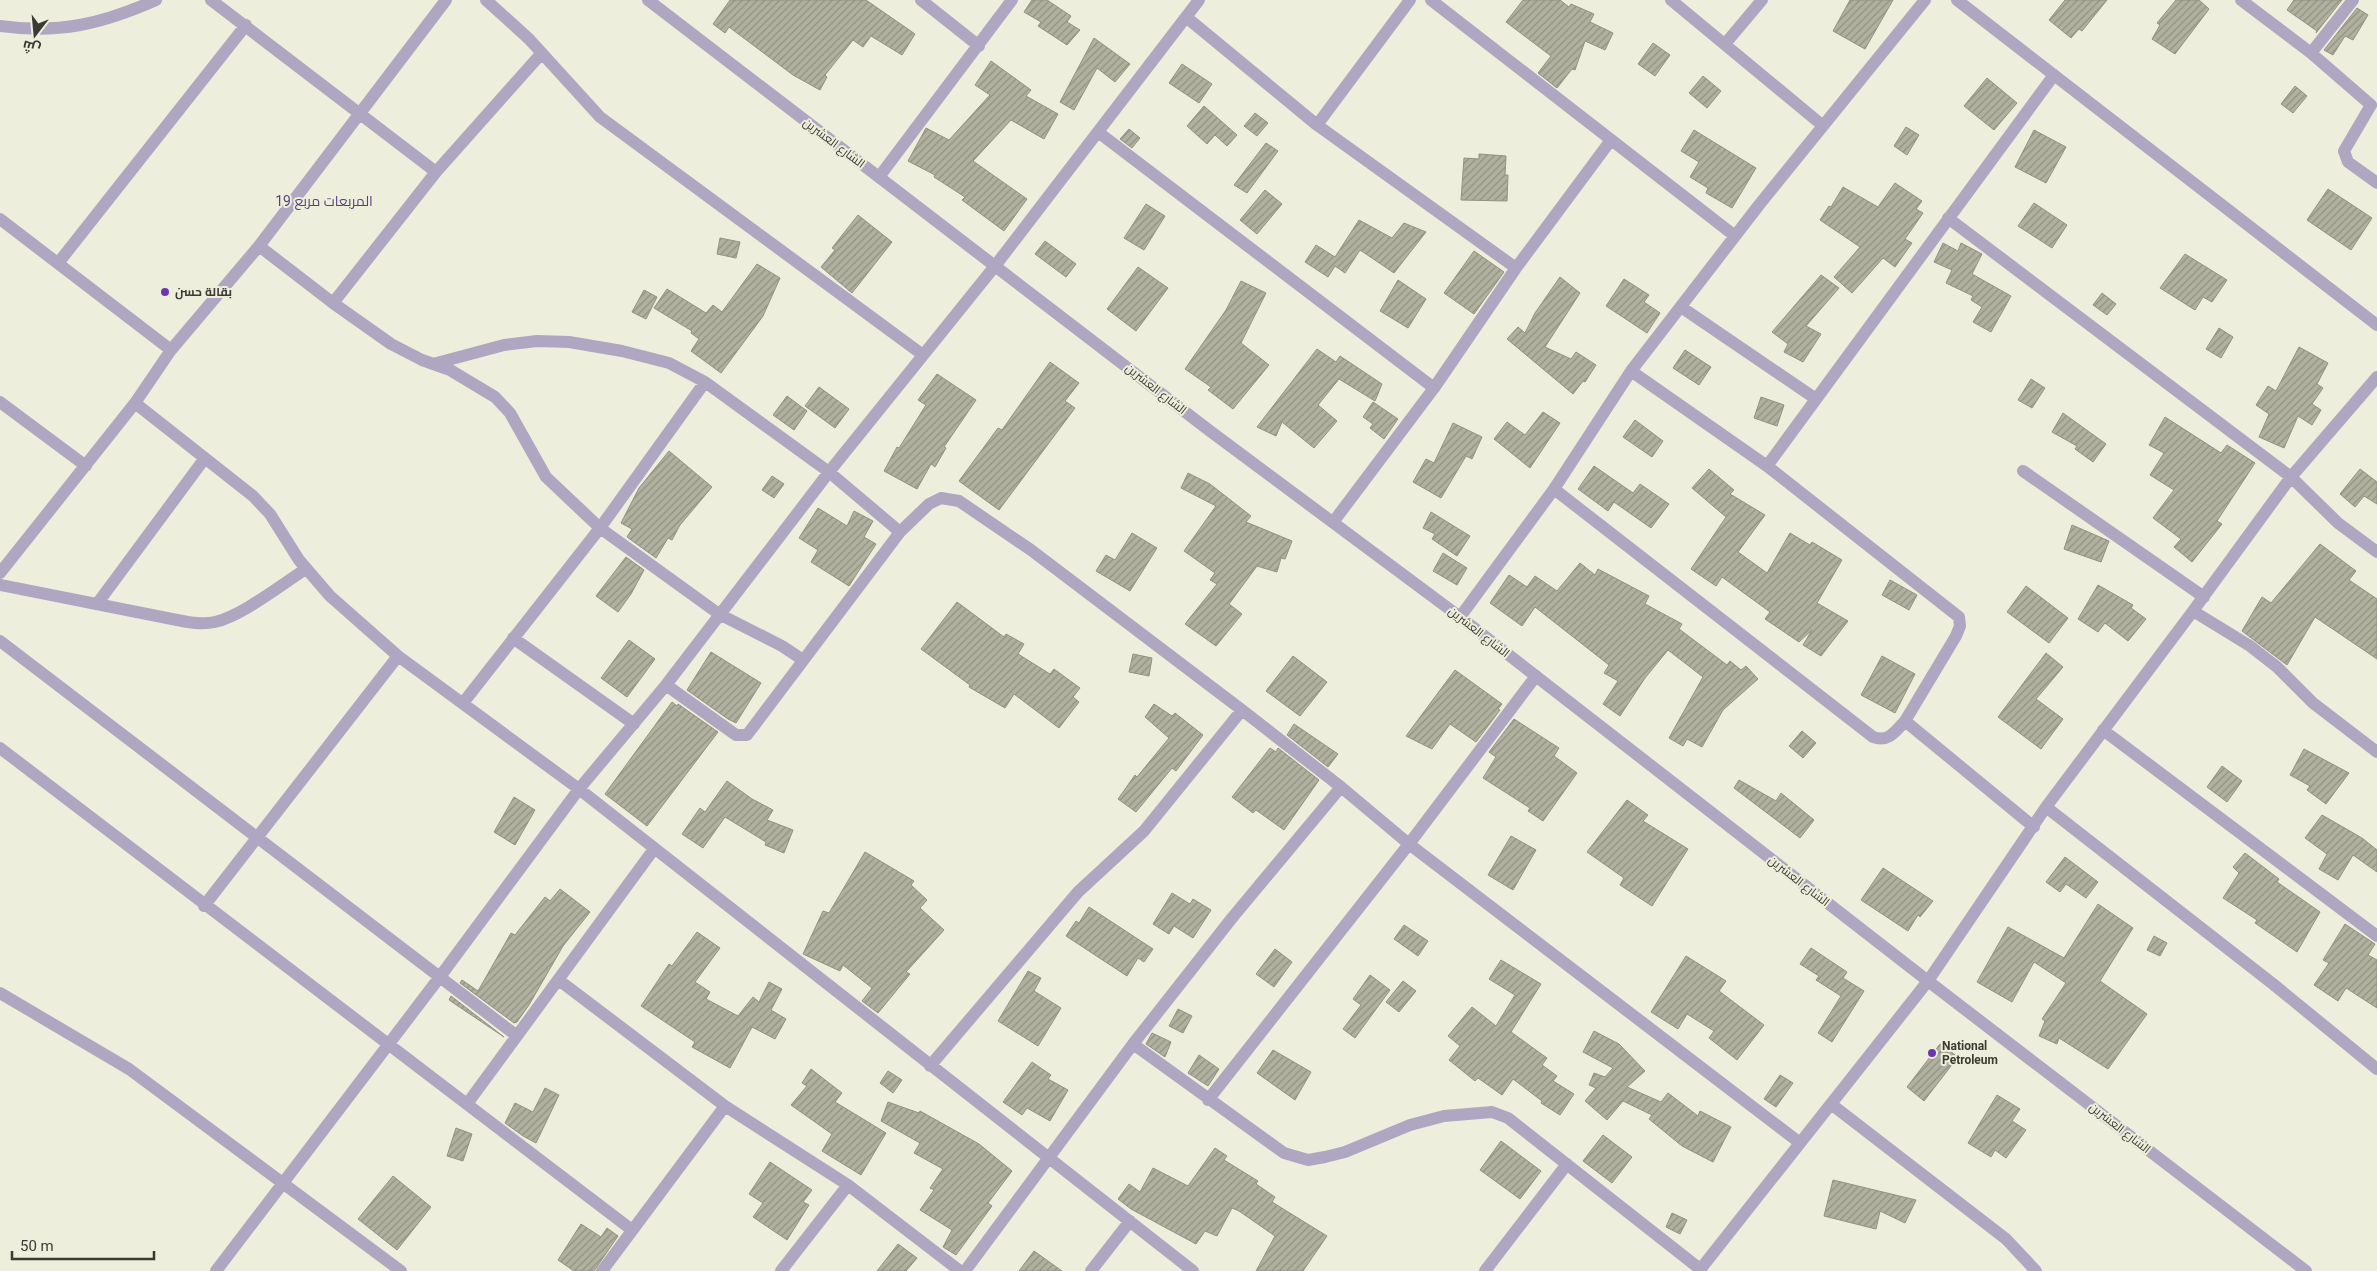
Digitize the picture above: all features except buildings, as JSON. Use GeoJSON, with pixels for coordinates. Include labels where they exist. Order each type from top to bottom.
{"type":"FeatureCollection","features":[{"type":"Feature","properties":{"kind":"street"},"geometry":{"type":"LineString","coordinates":[[0,26],[28,30],[64,28],[118,17],[156,0]]}},
{"type":"Feature","properties":{"kind":"street"},"geometry":{"type":"LineString","coordinates":[[211,0],[436,172]]}},
{"type":"Feature","properties":{"kind":"street"},"geometry":{"type":"LineString","coordinates":[[486,0],[522,32],[600,117],[923,355]]}},
{"type":"Feature","properties":{"kind":"street","name":"الشارع العشرين"},"geometry":{"type":"LineString","coordinates":[[648,0],[1210,431],[1334,521],[1460,617],[1928,981],[2306,1271]]}},
{"type":"Feature","properties":{"kind":"street"},"geometry":{"type":"LineString","coordinates":[[921,0],[979,46]]}},
{"type":"Feature","properties":{"kind":"street"},"geometry":{"type":"LineString","coordinates":[[879,177],[1012,0]]}},
{"type":"Feature","properties":{"kind":"street"},"geometry":{"type":"LineString","coordinates":[[216,1271],[388,1046],[579,789],[666,685],[829,472],[995,266],[1199,0]]}},
{"type":"Feature","properties":{"kind":"street"},"geometry":{"type":"LineString","coordinates":[[1317,125],[1410,0]]}},
{"type":"Feature","properties":{"kind":"street"},"geometry":{"type":"LineString","coordinates":[[1431,0],[1735,236]]}},
{"type":"Feature","properties":{"kind":"street"},"geometry":{"type":"LineString","coordinates":[[1672,0],[1822,125]]}},
{"type":"Feature","properties":{"kind":"street"},"geometry":{"type":"LineString","coordinates":[[1725,44],[1762,0]]}},
{"type":"Feature","properties":{"kind":"street"},"geometry":{"type":"LineString","coordinates":[[1460,617],[1554,489],[1631,371],[1822,125],[1925,0]]}},
{"type":"Feature","properties":{"kind":"street"},"geometry":{"type":"LineString","coordinates":[[1957,0],[2377,325]]}},
{"type":"Feature","properties":{"kind":"street"},"geometry":{"type":"LineString","coordinates":[[2241,0],[2374,102],[2344,151],[2348,162],[2377,183]]}},
{"type":"Feature","properties":{"kind":"street"},"geometry":{"type":"LineString","coordinates":[[2312,53],[2353,0]]}},
{"type":"Feature","properties":{"kind":"street"},"geometry":{"type":"LineString","coordinates":[[0,573],[135,403],[171,350],[259,246],[442,1]]}},
{"type":"Feature","properties":{"kind":"street"},"geometry":{"type":"LineString","coordinates":[[1186,16],[1317,125],[1516,268]]}},
{"type":"Feature","properties":{"kind":"street"},"geometry":{"type":"LineString","coordinates":[[59,262],[246,25]]}},
{"type":"Feature","properties":{"kind":"street"},"geometry":{"type":"LineString","coordinates":[[333,304],[436,172],[541,54]]}},
{"type":"Feature","properties":{"kind":"street"},"geometry":{"type":"LineString","coordinates":[[1767,466],[2054,75]]}},
{"type":"Feature","properties":{"kind":"street"},"geometry":{"type":"LineString","coordinates":[[1098,132],[1434,388]]}},
{"type":"Feature","properties":{"kind":"street"},"geometry":{"type":"LineString","coordinates":[[1334,521],[1434,388],[1516,268],[1611,140]]}},
{"type":"Feature","properties":{"kind":"street"},"geometry":{"type":"LineString","coordinates":[[1948,218],[2291,477],[2338,523],[2377,552]]}},
{"type":"Feature","properties":{"kind":"street"},"geometry":{"type":"LineString","coordinates":[[0,219],[59,262],[171,350]]}},
{"type":"Feature","properties":{"kind":"street"},"geometry":{"type":"LineString","coordinates":[[259,246],[333,304],[391,344],[474,383],[495,397],[510,413],[546,477],[600,528],[719,614],[782,646],[803,660]]}},
{"type":"Feature","properties":{"kind":"street"},"geometry":{"type":"LineString","coordinates":[[1680,306],[1816,399]]}},
{"type":"Feature","properties":{"kind":"street"},"geometry":{"type":"LineString","coordinates":[[433,364],[504,345],[537,341],[569,342],[622,350],[669,363],[705,382],[829,472],[900,532]]}},
{"type":"Feature","properties":{"kind":"street"},"geometry":{"type":"LineString","coordinates":[[1554,489],[1873,737],[1880,740],[1886,739],[1906,721],[1956,636],[1960,626],[1959,617],[1767,466],[1631,371]]}},
{"type":"Feature","properties":{"kind":"street"},"geometry":{"type":"LineString","coordinates":[[1133,1044],[1208,1100],[1284,1153],[1308,1160],[1346,1152],[1410,1125],[1444,1116],[1492,1112],[1508,1118],[1700,1270],[1928,981],[2046,807],[2204,597],[2291,477],[2377,377]]}},
{"type":"Feature","properties":{"kind":"street"},"geometry":{"type":"LineString","coordinates":[[463,703],[600,528],[705,382]]}},
{"type":"Feature","properties":{"kind":"street"},"geometry":{"type":"LineString","coordinates":[[0,402],[86,466]]}},
{"type":"Feature","properties":{"kind":"street"},"geometry":{"type":"LineString","coordinates":[[135,403],[253,496],[270,514],[306,569],[330,596],[398,656],[579,789],[1193,1271]]}},
{"type":"Feature","properties":{"kind":"street"},"geometry":{"type":"LineString","coordinates":[[97,604],[205,458]]}},
{"type":"Feature","properties":{"kind":"street"},"geometry":{"type":"LineString","coordinates":[[2023,471],[2204,597]]}},
{"type":"Feature","properties":{"kind":"street"},"geometry":{"type":"LineString","coordinates":[[666,685],[736,735],[747,735],[900,532],[929,504],[941,498],[959,501],[1031,550],[1242,710],[1341,787],[1409,844],[1800,1143]]}},
{"type":"Feature","properties":{"kind":"street"},"geometry":{"type":"LineString","coordinates":[[0,585],[196,623],[214,623],[230,618],[306,569]]}},
{"type":"Feature","properties":{"kind":"street"},"geometry":{"type":"LineString","coordinates":[[2193,611],[2250,646],[2278,667],[2313,702],[2377,752]]}},
{"type":"Feature","properties":{"kind":"street"},"geometry":{"type":"LineString","coordinates":[[513,638],[634,724]]}},
{"type":"Feature","properties":{"kind":"street"},"geometry":{"type":"LineString","coordinates":[[0,641],[256,839],[517,1036]]}},
{"type":"Feature","properties":{"kind":"street"},"geometry":{"type":"LineString","coordinates":[[204,906],[398,656]]}},
{"type":"Feature","properties":{"kind":"street"},"geometry":{"type":"LineString","coordinates":[[1208,1100],[1409,844],[1536,676]]}},
{"type":"Feature","properties":{"kind":"street"},"geometry":{"type":"LineString","coordinates":[[930,1066],[1078,892],[1144,831],[1242,710]]}},
{"type":"Feature","properties":{"kind":"street"},"geometry":{"type":"LineString","coordinates":[[1906,721],[2034,827]]}},
{"type":"Feature","properties":{"kind":"street"},"geometry":{"type":"LineString","coordinates":[[2103,730],[2377,936]]}},
{"type":"Feature","properties":{"kind":"street"},"geometry":{"type":"LineString","coordinates":[[0,748],[204,906],[632,1230]]}},
{"type":"Feature","properties":{"kind":"street"},"geometry":{"type":"LineString","coordinates":[[965,1271],[1050,1159],[1133,1044],[1232,918],[1341,787]]}},
{"type":"Feature","properties":{"kind":"street"},"geometry":{"type":"LineString","coordinates":[[2046,807],[2273,984],[2377,1069]]}},
{"type":"Feature","properties":{"kind":"street"},"geometry":{"type":"LineString","coordinates":[[467,1104],[560,980],[654,849]]}},
{"type":"Feature","properties":{"kind":"street"},"geometry":{"type":"LineString","coordinates":[[560,980],[725,1106],[848,1186],[960,1271]]}},
{"type":"Feature","properties":{"kind":"street"},"geometry":{"type":"LineString","coordinates":[[0,993],[129,1069],[402,1271]]}},
{"type":"Feature","properties":{"kind":"street"},"geometry":{"type":"LineString","coordinates":[[1831,1104],[2006,1239],[2036,1271]]}},
{"type":"Feature","properties":{"kind":"street"},"geometry":{"type":"LineString","coordinates":[[602,1271],[725,1106]]}},
{"type":"Feature","properties":{"kind":"street"},"geometry":{"type":"LineString","coordinates":[[1485,1271],[1567,1164]]}},
{"type":"Feature","properties":{"kind":"street"},"geometry":{"type":"LineString","coordinates":[[781,1271],[848,1186]]}},
{"type":"Feature","properties":{"kind":"street"},"geometry":{"type":"LineString","coordinates":[[1091,1271],[1130,1221]]}},
{"type":"Feature","properties":{"kind":"place","name":"بقالة حسن"},"geometry":{"type":"Point","coordinates":[165,292]}},
{"type":"Feature","properties":{"kind":"place","name":"National Petroleum"},"geometry":{"type":"Point","coordinates":[1932,1053]}},
{"type":"Feature","properties":{"kind":"district","name":"المربعات مربع 19"},"geometry":{"type":"Point","coordinates":[324,201]}}]}
